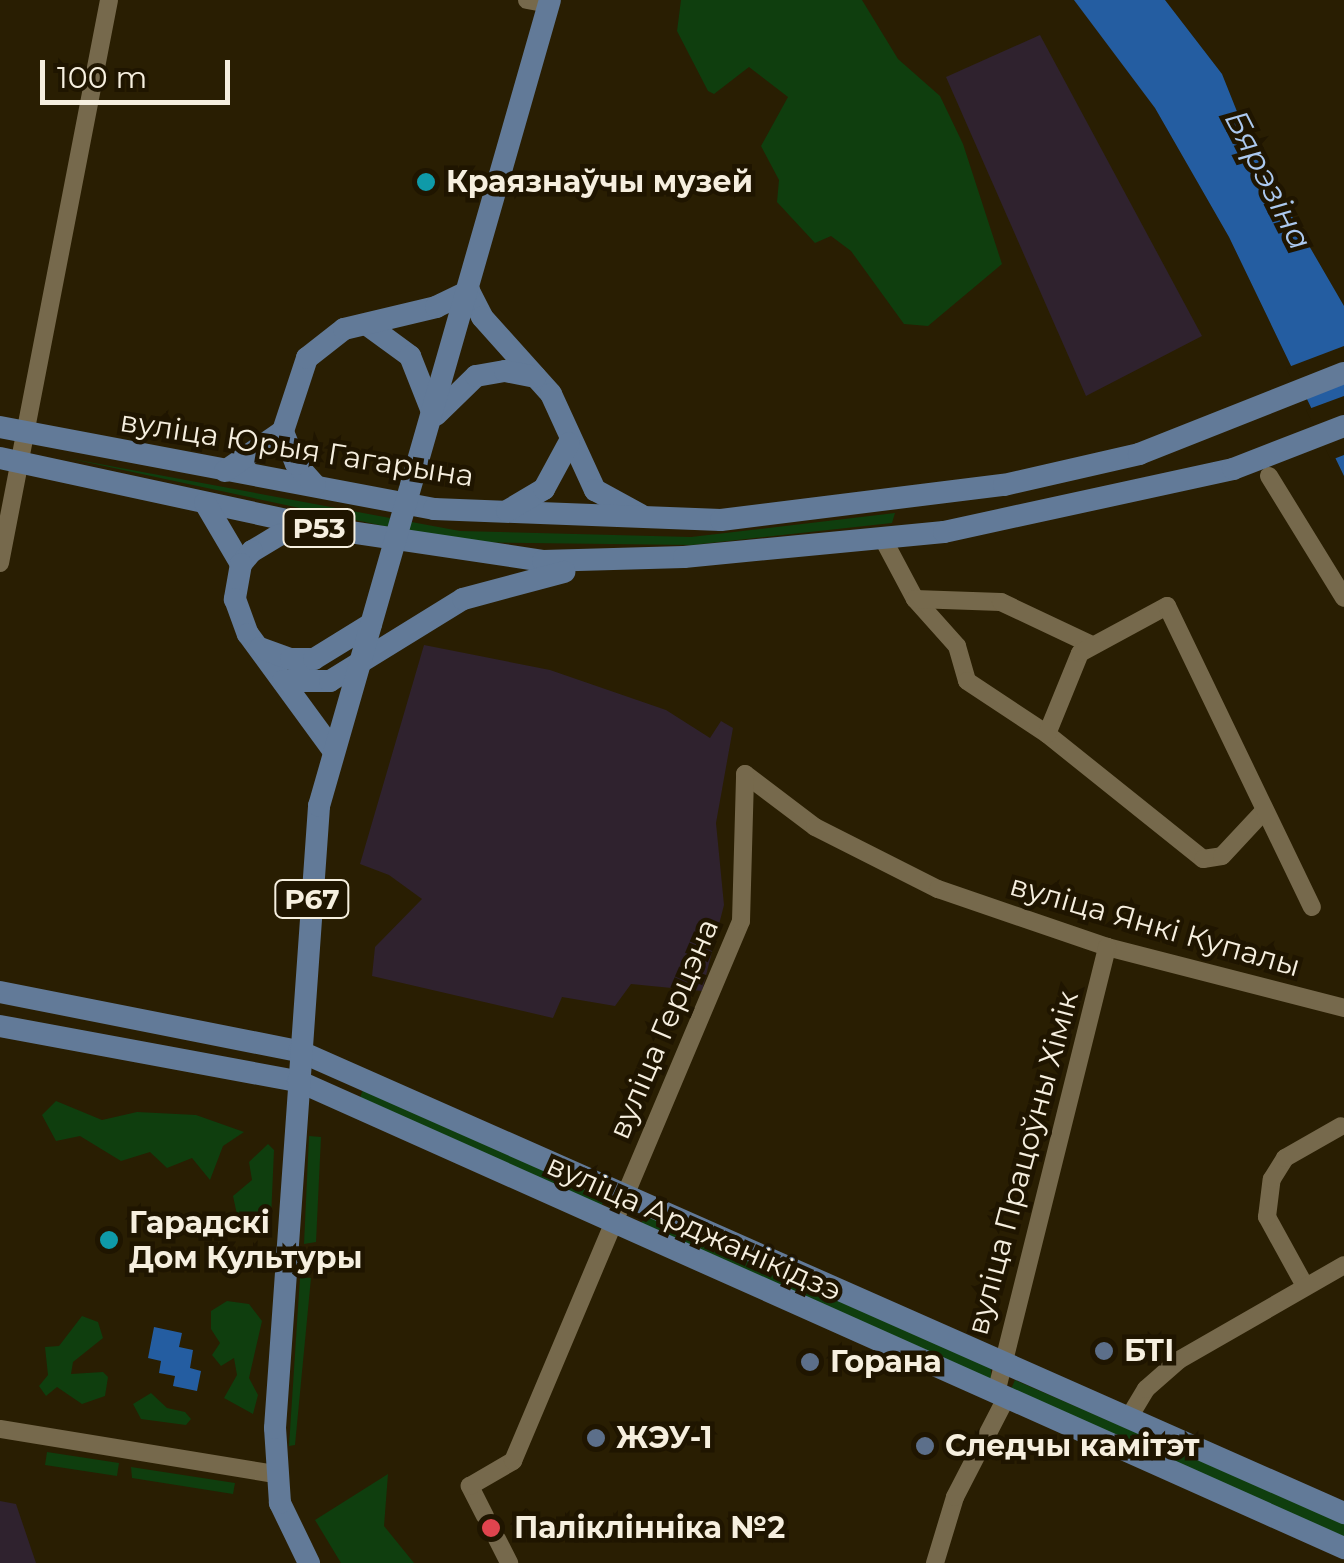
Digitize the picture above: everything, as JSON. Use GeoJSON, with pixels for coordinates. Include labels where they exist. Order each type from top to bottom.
{"type":"FeatureCollection","features":[{"type":"Feature","properties":{"kind":"main road"},"geometry":{"type":"LineString","coordinates":[[433,418],[542,2]]}},
{"type":"Feature","properties":{"kind":"main road"},"geometry":{"type":"LineString","coordinates":[[224,471],[283,430],[308,358],[331,336],[469,291]]}},
{"type":"Feature","properties":{"kind":"main road"},"geometry":{"type":"LineString","coordinates":[[469,291],[482,317],[558,408],[569,442],[595,490],[650,520]]}},
{"type":"Feature","properties":{"kind":"main road"},"geometry":{"type":"LineString","coordinates":[[369,326],[410,356],[433,418]]}},
{"type":"Feature","properties":{"kind":"main road","name":"Р67"},"geometry":{"type":"LineString","coordinates":[[309,1563],[280,1503],[276,1474],[298,1080],[319,806],[433,418],[476,376],[505,371],[534,377]]}},
{"type":"Feature","properties":{"kind":"main road","name":"вуліца Юрыя Гагарына"},"geometry":{"type":"LineString","coordinates":[[12,429],[434,509],[650,520],[840,509],[1004,484],[1138,454],[1344,373]]}},
{"type":"Feature","properties":{"kind":"main road","name":"Р53"},"geometry":{"type":"LineString","coordinates":[[9,459],[323,528],[543,561],[684,557],[1017,519],[1233,469],[1344,426]]}},
{"type":"Feature","properties":{"kind":"main road"},"geometry":{"type":"LineString","coordinates":[[283,430],[296,464],[315,485]]}},
{"type":"Feature","properties":{"kind":"main road"},"geometry":{"type":"LineString","coordinates":[[507,511],[544,489],[569,442]]}},
{"type":"Feature","properties":{"kind":"main road"},"geometry":{"type":"LineString","coordinates":[[205,503],[241,564]]}},
{"type":"Feature","properties":{"kind":"main road"},"geometry":{"type":"LineString","coordinates":[[323,528],[268,540],[241,564],[235,600],[260,648],[333,750]]}},
{"type":"Feature","properties":{"kind":"main road"},"geometry":{"type":"LineString","coordinates":[[284,681],[330,680],[462,598],[626,556]]}},
{"type":"Feature","properties":{"kind":"main road"},"geometry":{"type":"LineString","coordinates":[[260,648],[290,659],[314,658],[373,620]]}},
{"type":"Feature","properties":{"kind":"main road","name":"вуліца Арджанікідзэ"},"geometry":{"type":"LineString","coordinates":[[0,992],[300,1050],[1344,1513]]}},
{"type":"Feature","properties":{"kind":"main road","name":"вуліца Арджанікідзэ"},"geometry":{"type":"LineString","coordinates":[[0,1026],[298,1080],[611,1226],[1344,1548]]}},
{"type":"Feature","properties":{"kind":"street"},"geometry":{"type":"LineString","coordinates":[[0,563],[12,429],[109,0]]}},
{"type":"Feature","properties":{"kind":"street"},"geometry":{"type":"LineString","coordinates":[[1269,476],[1344,598]]}},
{"type":"Feature","properties":{"kind":"street"},"geometry":{"type":"LineString","coordinates":[[882,537],[915,599],[947,630],[966,681],[1047,734],[1203,859],[1222,856],[1263,812]]}},
{"type":"Feature","properties":{"kind":"street"},"geometry":{"type":"LineString","coordinates":[[915,599],[1002,602],[1090,644]]}},
{"type":"Feature","properties":{"kind":"street"},"geometry":{"type":"LineString","coordinates":[[1047,734],[1090,644],[1166,606],[1312,907]]}},
{"type":"Feature","properties":{"kind":"street","name":"вуліца Янкі Купалы"},"geometry":{"type":"LineString","coordinates":[[745,774],[815,827],[938,889],[1107,948],[1344,1008]]}},
{"type":"Feature","properties":{"kind":"street","name":"вуліца Герцэна"},"geometry":{"type":"LineString","coordinates":[[485,1516],[470,1486],[513,1462],[740,921],[745,774]]}},
{"type":"Feature","properties":{"kind":"street","name":"вуліца Працоўны Хімік"},"geometry":{"type":"LineString","coordinates":[[934,1563],[955,1497],[1001,1396],[1000,1363],[1107,948]]}},
{"type":"Feature","properties":{"kind":"street"},"geometry":{"type":"LineString","coordinates":[[1305,1286],[1266,1217],[1272,1179],[1285,1158],[1341,1126]]}},
{"type":"Feature","properties":{"kind":"street"},"geometry":{"type":"LineString","coordinates":[[1128,1418],[1146,1389],[1179,1360],[1344,1265]]}},
{"type":"Feature","properties":{"kind":"street"},"geometry":{"type":"LineString","coordinates":[[0,1429],[276,1474]]}},
{"type":"Feature","properties":{"kind":"street"},"geometry":{"type":"LineString","coordinates":[[497,1539],[509,1563]]}},
{"type":"Feature","properties":{"kind":"shaded area"},"geometry":{"type":"Polygon","coordinates":[[[1040,35],[1202,336],[1086,396],[946,77],[1040,35]]]}},
{"type":"Feature","properties":{"kind":"shaded area"},"geometry":{"type":"Polygon","coordinates":[[[424,645],[550,670],[666,710],[710,738],[721,721],[733,728],[716,823],[724,905],[702,991],[631,984],[615,1006],[562,997],[553,1018],[372,976],[375,947],[422,899],[389,875],[360,864],[424,645]]]}},
{"type":"Feature","properties":{"kind":"shaded area"},"geometry":{"type":"Polygon","coordinates":[[[0,1501],[16,1504],[36,1563],[0,1563],[0,1501]]]}},
{"type":"Feature","properties":{"kind":"green space"},"geometry":{"type":"Polygon","coordinates":[[[681,0],[862,0],[898,59],[940,96],[963,144],[1002,264],[928,326],[904,324],[851,251],[831,236],[815,243],[777,202],[779,180],[761,146],[788,97],[749,67],[714,94],[708,91],[677,31],[681,0]]]}},
{"type":"Feature","properties":{"kind":"green space"},"geometry":{"type":"Polygon","coordinates":[[[67,458],[460,531],[691,537],[895,513],[892,523],[692,545],[458,542],[67,458]]]}},
{"type":"Feature","properties":{"kind":"green space"},"geometry":{"type":"Polygon","coordinates":[[[364,1087],[605,1198],[599,1211],[359,1100],[364,1087]]]}},
{"type":"Feature","properties":{"kind":"green space"},"geometry":{"type":"Polygon","coordinates":[[[56,1101],[102,1120],[137,1112],[196,1115],[244,1132],[223,1146],[210,1180],[192,1158],[167,1168],[150,1152],[121,1161],[80,1136],[56,1141],[42,1115],[56,1101]]]}},
{"type":"Feature","properties":{"kind":"green space"},"geometry":{"type":"Polygon","coordinates":[[[309,1136],[321,1137],[316,1242],[304,1244],[309,1136]]]}},
{"type":"Feature","properties":{"kind":"green space"},"geometry":{"type":"Polygon","coordinates":[[[268,1144],[274,1150],[271,1218],[254,1214],[239,1224],[233,1196],[252,1180],[249,1162],[268,1144]]]}},
{"type":"Feature","properties":{"kind":"green space"},"geometry":{"type":"Polygon","coordinates":[[[646,1214],[991,1367],[991,1382],[640,1226],[646,1214]]]}},
{"type":"Feature","properties":{"kind":"green space"},"geometry":{"type":"Polygon","coordinates":[[[300,1277],[311,1278],[295,1445],[289,1446],[300,1277]]]}},
{"type":"Feature","properties":{"kind":"green space"},"geometry":{"type":"Polygon","coordinates":[[[227,1301],[249,1304],[262,1321],[249,1378],[258,1395],[253,1414],[224,1398],[237,1375],[234,1358],[221,1366],[212,1355],[220,1343],[211,1329],[211,1311],[227,1301]]]}},
{"type":"Feature","properties":{"kind":"green space"},"geometry":{"type":"Polygon","coordinates":[[[82,1316],[98,1322],[103,1338],[73,1362],[71,1374],[103,1372],[108,1377],[105,1396],[82,1404],[57,1387],[46,1396],[39,1386],[48,1375],[45,1347],[59,1346],[82,1316]]]}},
{"type":"Feature","properties":{"kind":"green space"},"geometry":{"type":"Polygon","coordinates":[[[1015,1380],[1344,1522],[1344,1540],[1011,1389],[1015,1380]]]}},
{"type":"Feature","properties":{"kind":"green space"},"geometry":{"type":"Polygon","coordinates":[[[151,1393],[167,1408],[185,1412],[191,1419],[186,1425],[141,1419],[133,1404],[151,1393]]]}},
{"type":"Feature","properties":{"kind":"green space"},"geometry":{"type":"Polygon","coordinates":[[[47,1452],[119,1463],[117,1476],[45,1465],[47,1452]]]}},
{"type":"Feature","properties":{"kind":"green space"},"geometry":{"type":"Polygon","coordinates":[[[131,1467],[235,1483],[233,1494],[132,1478],[131,1467]]]}},
{"type":"Feature","properties":{"kind":"green space"},"geometry":{"type":"Polygon","coordinates":[[[388,1474],[384,1526],[414,1563],[341,1563],[315,1520],[388,1474]]]}},
{"type":"Feature","properties":{"kind":"water","name":"Бярэзіна"},"geometry":{"type":"Polygon","coordinates":[[[1074,0],[1165,0],[1222,74],[1250,144],[1344,306],[1344,476],[1229,237],[1155,108],[1074,0]]]}},
{"type":"Feature","properties":{"kind":"water"},"geometry":{"type":"Polygon","coordinates":[[[154,1327],[182,1333],[179,1347],[193,1350],[190,1368],[201,1371],[197,1391],[173,1386],[175,1376],[159,1373],[161,1361],[148,1358],[154,1327]]]}},
{"type":"Feature","properties":{"kind":"pier"},"geometry":{"type":"Polygon","coordinates":[[[1344,346],[1344,384],[1302,400],[1286,368],[1344,346]]]}},
{"type":"Feature","properties":{"kind":"pier"},"geometry":{"type":"Polygon","coordinates":[[[1344,396],[1344,455],[1331,460],[1306,410],[1344,396]]]}},
{"type":"Feature","properties":{"kind":"place","name":"Краязнаўчы музей"},"geometry":{"type":"Point","coordinates":[426,182]}},
{"type":"Feature","properties":{"kind":"place","name":"Гарадскі Дом Культуры"},"geometry":{"type":"Point","coordinates":[109,1240]}},
{"type":"Feature","properties":{"kind":"place","name":"БТІ"},"geometry":{"type":"Point","coordinates":[1104,1351]}},
{"type":"Feature","properties":{"kind":"place","name":"Горана"},"geometry":{"type":"Point","coordinates":[810,1362]}},
{"type":"Feature","properties":{"kind":"place","name":"ЖЭУ-1"},"geometry":{"type":"Point","coordinates":[596,1438]}},
{"type":"Feature","properties":{"kind":"place","name":"Следчы камітэт"},"geometry":{"type":"Point","coordinates":[925,1446]}},
{"type":"Feature","properties":{"kind":"place","name":"Паліклінніка №2"},"geometry":{"type":"Point","coordinates":[491,1528]}}]}
